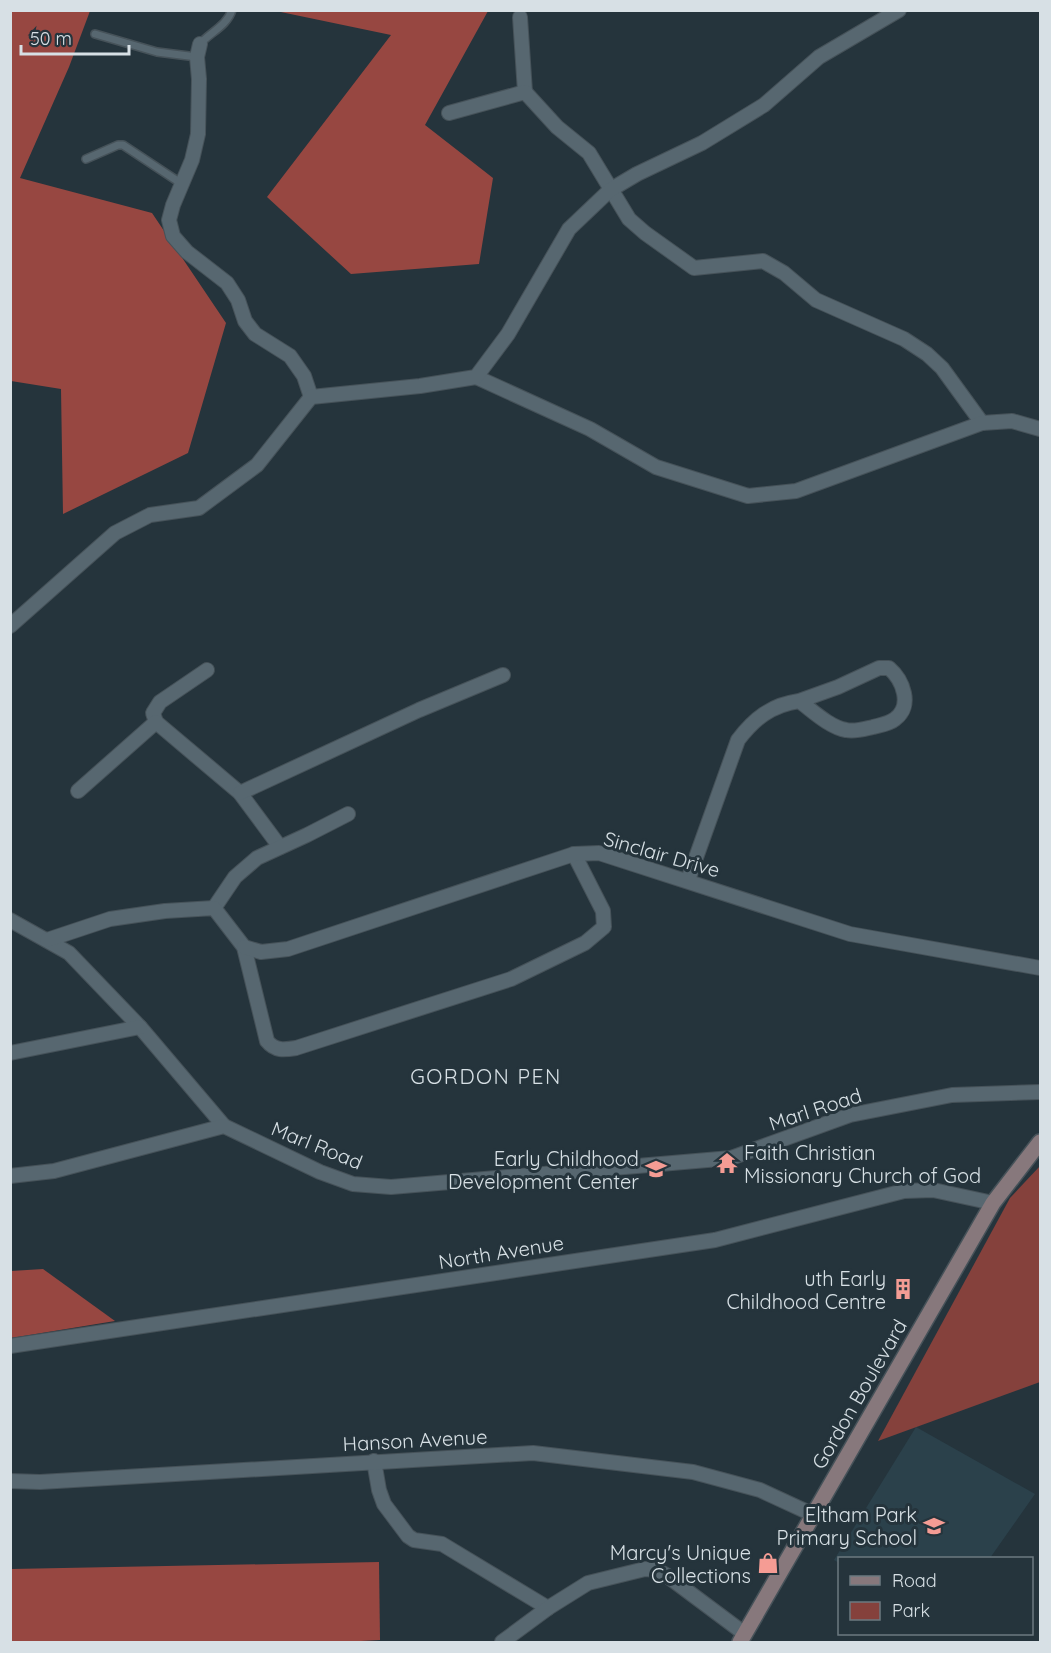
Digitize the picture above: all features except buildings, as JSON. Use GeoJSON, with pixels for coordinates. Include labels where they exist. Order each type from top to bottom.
{"type":"FeatureCollection","features":[{"type":"Feature","properties":{"kind":"street"},"geometry":{"type":"LineString","coordinates":[[476,377],[508,334],[569,229],[610,190],[637,174],[702,143],[764,105],[819,57],[899,10]]}},
{"type":"Feature","properties":{"kind":"street"},"geometry":{"type":"LineString","coordinates":[[520,17],[525,92],[557,127],[589,153],[610,190],[637,227],[694,268],[763,261],[784,273],[816,300],[904,339],[927,354],[942,368],[982,423]]}},
{"type":"Feature","properties":{"kind":"street"},"geometry":{"type":"LineString","coordinates":[[198,51],[198,134],[192,160],[169,220],[173,236],[187,252],[227,283],[238,300],[245,321],[255,334],[290,356],[304,376],[311,397]]}},
{"type":"Feature","properties":{"kind":"street"},"geometry":{"type":"LineString","coordinates":[[449,112],[525,92]]}},
{"type":"Feature","properties":{"kind":"street"},"geometry":{"type":"LineString","coordinates":[[10,626],[115,533],[150,515],[199,508],[257,465],[311,397],[420,386],[476,377],[590,429],[656,467],[748,496],[796,492],[982,423],[1012,421],[1041,429]]}},
{"type":"Feature","properties":{"kind":"street"},"geometry":{"type":"LineString","coordinates":[[688,880],[738,741],[751,722],[783,703],[799,701],[838,687],[879,668],[889,668],[897,675],[902,684],[905,701],[903,711],[890,722],[855,731],[843,730],[799,701]]}},
{"type":"Feature","properties":{"kind":"street"},"geometry":{"type":"LineString","coordinates":[[207,670],[160,702],[153,713],[156,722],[240,793],[280,847]]}},
{"type":"Feature","properties":{"kind":"street"},"geometry":{"type":"LineString","coordinates":[[240,793],[419,710],[503,675]]}},
{"type":"Feature","properties":{"kind":"street"},"geometry":{"type":"LineString","coordinates":[[78,791],[156,722]]}},
{"type":"Feature","properties":{"kind":"street"},"geometry":{"type":"LineString","coordinates":[[214,908],[235,877],[256,858],[348,814]]}},
{"type":"Feature","properties":{"kind":"street","name":"Sinclair Drive"},"geometry":{"type":"LineString","coordinates":[[244,947],[261,952],[288,949],[574,854],[599,853],[850,934],[1041,968]]}},
{"type":"Feature","properties":{"kind":"street"},"geometry":{"type":"LineString","coordinates":[[214,908],[244,947],[267,1041],[272,1047],[284,1050],[511,980],[585,943],[604,927],[603,911],[574,854]]}},
{"type":"Feature","properties":{"kind":"street"},"geometry":{"type":"LineString","coordinates":[[47,940],[110,919],[165,911],[214,908]]}},
{"type":"Feature","properties":{"kind":"street"},"geometry":{"type":"LineString","coordinates":[[10,920],[69,953],[140,1027],[224,1126],[54,1171],[10,1176]]}},
{"type":"Feature","properties":{"kind":"street"},"geometry":{"type":"LineString","coordinates":[[10,1053],[140,1027]]}},
{"type":"Feature","properties":{"kind":"street","name":"Marl Road"},"geometry":{"type":"LineString","coordinates":[[224,1126],[320,1172],[353,1184],[391,1187],[731,1158],[850,1115],[952,1095],[1041,1092]]}},
{"type":"Feature","properties":{"kind":"street","name":"Gordon Boulevard"},"geometry":{"type":"LineString","coordinates":[[743,1638],[993,1203],[1041,1142]]}},
{"type":"Feature","properties":{"kind":"street","name":"North Avenue"},"geometry":{"type":"LineString","coordinates":[[10,1346],[715,1240],[904,1191],[933,1190],[993,1203]]}},
{"type":"Feature","properties":{"kind":"street","name":"Hanson Avenue"},"geometry":{"type":"LineString","coordinates":[[10,1481],[40,1482],[533,1453],[681,1470],[760,1490],[814,1515]]}},
{"type":"Feature","properties":{"kind":"street"},"geometry":{"type":"LineString","coordinates":[[374,1461],[384,1504],[408,1536],[414,1540],[442,1544],[548,1608]]}},
{"type":"Feature","properties":{"kind":"street"},"geometry":{"type":"LineString","coordinates":[[502,1642],[548,1608],[588,1583],[645,1569],[657,1570],[666,1575],[743,1638]]}},
{"type":"Feature","properties":{"kind":"lane"},"geometry":{"type":"LineString","coordinates":[[95,34],[157,52],[198,51],[224,24],[232,10]]}},
{"type":"Feature","properties":{"kind":"lane"},"geometry":{"type":"LineString","coordinates":[[86,159],[123,145],[182,184]]}},
{"type":"Feature","properties":{"kind":"shaded area"},"geometry":{"type":"Polygon","coordinates":[[[10,11],[90,11],[69,67],[20,178],[152,213],[226,323],[188,453],[63,514],[61,389],[11,381],[10,11]]]}},
{"type":"Feature","properties":{"kind":"shaded area"},"geometry":{"type":"Polygon","coordinates":[[[276,11],[488,11],[425,125],[493,178],[479,264],[351,274],[267,197],[391,35],[276,11]]]}},
{"type":"Feature","properties":{"kind":"shaded area"},"geometry":{"type":"Polygon","coordinates":[[[43,1269],[115,1321],[11,1338],[11,1271],[43,1269]]]}},
{"type":"Feature","properties":{"kind":"shaded area","name":"Eltham Park Primary School"},"geometry":{"type":"Polygon","coordinates":[[[916,1427],[1035,1494],[991,1557],[838,1557],[838,1562],[834,1560],[916,1427]]]}},
{"type":"Feature","properties":{"kind":"shaded area"},"geometry":{"type":"Polygon","coordinates":[[[379,1562],[380,1640],[11,1642],[11,1569],[379,1562]]]}},
{"type":"Feature","properties":{"kind":"green space"},"geometry":{"type":"Polygon","coordinates":[[[1040,1166],[1040,1382],[878,1441],[1010,1198],[1040,1166]]]}},
{"type":"Feature","properties":{"kind":"place","name":"Faith Christian Missionary Church of God"},"geometry":{"type":"Point","coordinates":[727,1163]}},
{"type":"Feature","properties":{"kind":"place","name":"Early Childhood Development Center"},"geometry":{"type":"Point","coordinates":[656,1169]}},
{"type":"Feature","properties":{"kind":"place","name":"uth Early Childhood Centre"},"geometry":{"type":"Point","coordinates":[903,1289]}},
{"type":"Feature","properties":{"kind":"place","name":"Eltham Park Primary School"},"geometry":{"type":"Point","coordinates":[934,1526]}},
{"type":"Feature","properties":{"kind":"place","name":"Marcy's Unique Collections"},"geometry":{"type":"Point","coordinates":[768,1563]}},
{"type":"Feature","properties":{"kind":"district","name":"GORDON PEN"},"geometry":{"type":"Point","coordinates":[486,1076]}}]}
